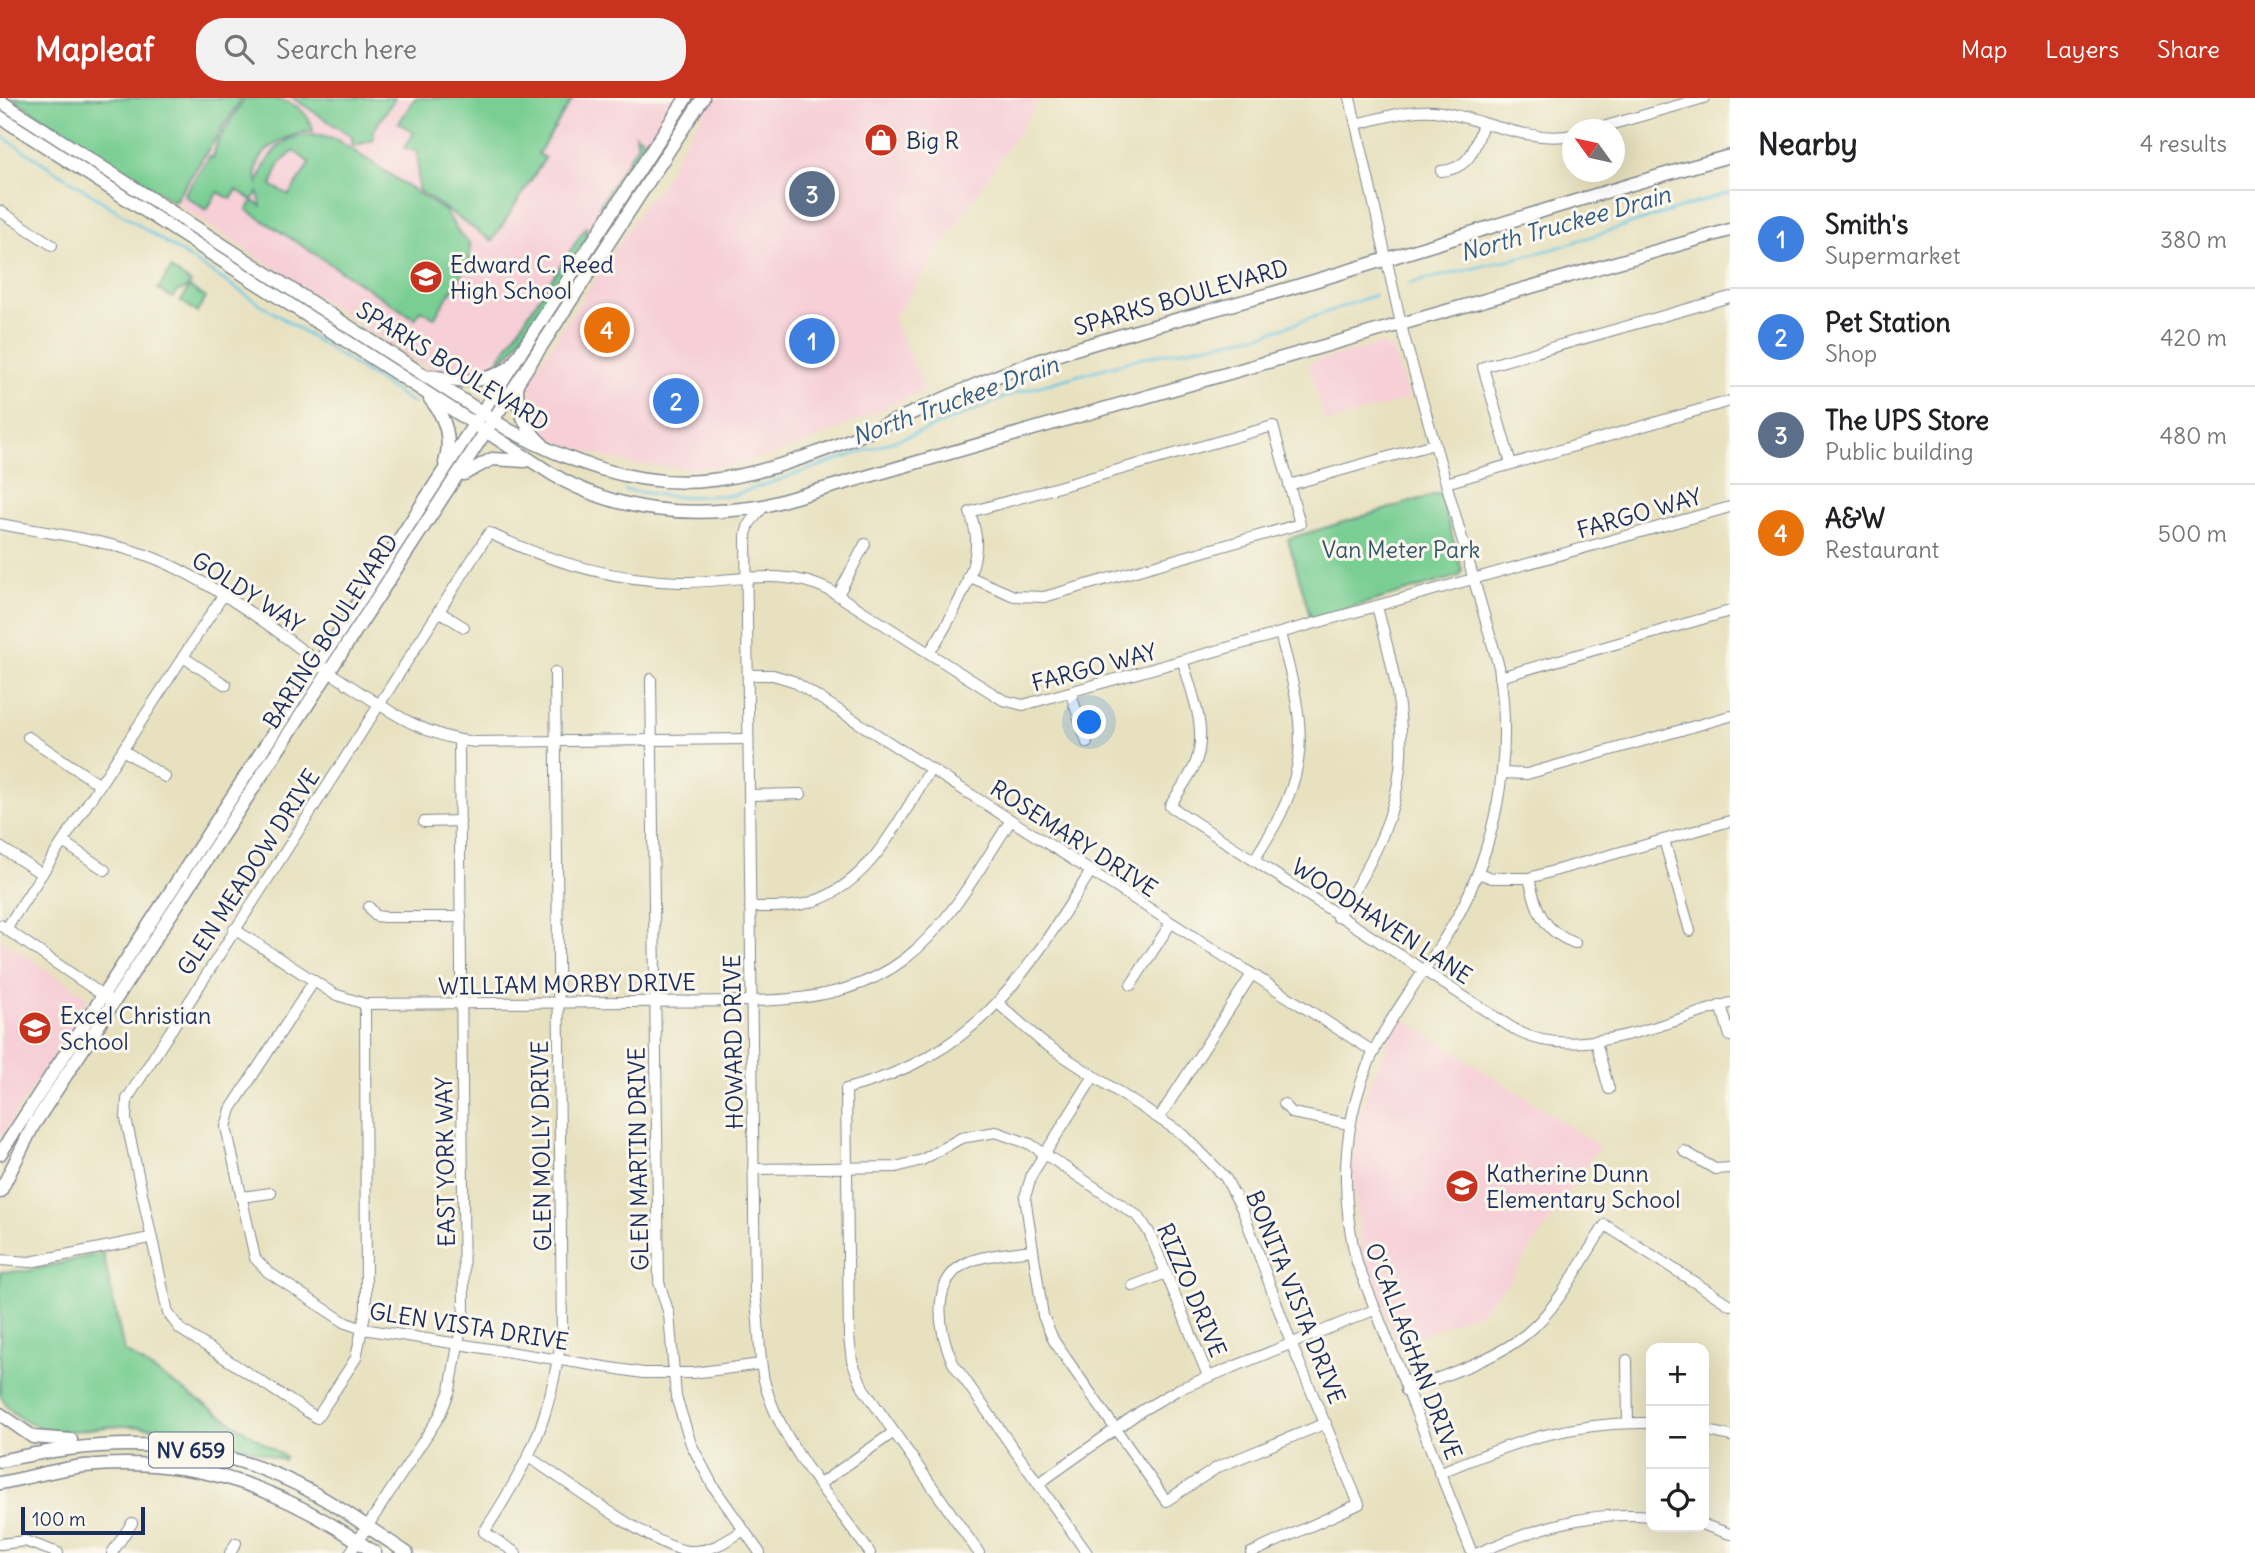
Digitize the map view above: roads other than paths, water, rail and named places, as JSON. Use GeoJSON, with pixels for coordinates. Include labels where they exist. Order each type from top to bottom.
{"type":"FeatureCollection","features":[{"type":"Feature","properties":{"kind":"main road","name":"BARING BOULEVARD"},"geometry":{"type":"LineString","coordinates":[[0,1154],[108,998],[324,667],[440,477],[686,98]]}},
{"type":"Feature","properties":{"kind":"main road","name":"BARING BOULEVARD"},"geometry":{"type":"LineString","coordinates":[[324,667],[495,421],[703,98]]}},
{"type":"Feature","properties":{"kind":"main road","name":"SPARKS BOULEVARD"},"geometry":{"type":"LineString","coordinates":[[0,101],[482,413],[552,452],[604,470],[648,479],[709,481],[766,470],[1044,359],[1730,156]]}},
{"type":"Feature","properties":{"kind":"main road","name":"SPARKS BOULEVARD"},"geometry":{"type":"LineString","coordinates":[[0,117],[535,463],[588,492],[634,507],[700,513],[764,506],[1730,230]]}},
{"type":"Feature","properties":{"kind":"main road"},"geometry":{"type":"LineString","coordinates":[[137,205],[155,206],[160,203]]}},
{"type":"Feature","properties":{"kind":"main road"},"geometry":{"type":"LineString","coordinates":[[423,374],[472,381],[496,376],[512,366]]}},
{"type":"Feature","properties":{"kind":"main road"},"geometry":{"type":"LineString","coordinates":[[517,385],[518,401],[528,428],[552,452]]}},
{"type":"Feature","properties":{"kind":"main road"},"geometry":{"type":"LineString","coordinates":[[424,392],[439,412],[447,431],[449,451],[440,477]]}},
{"type":"Feature","properties":{"kind":"main road"},"geometry":{"type":"LineString","coordinates":[[453,483],[480,463],[492,459],[515,458],[535,463]]}},
{"type":"Feature","properties":{"kind":"main road","name":"BARING BOULEVARD"},"geometry":{"type":"LineString","coordinates":[[0,1192],[33,1126],[108,998]]}},
{"type":"Feature","properties":{"kind":"main road"},"geometry":{"type":"LineString","coordinates":[[0,1414],[33,1437],[117,1443]]}},
{"type":"Feature","properties":{"kind":"main road","name":"NV 659"},"geometry":{"type":"LineString","coordinates":[[0,1461],[45,1451],[117,1443],[171,1446],[230,1459],[293,1483],[407,1553]]}},
{"type":"Feature","properties":{"kind":"main road","name":"NV 659"},"geometry":{"type":"LineString","coordinates":[[0,1483],[80,1466],[126,1463],[184,1466],[226,1476],[284,1497],[375,1553]]}},
{"type":"Feature","properties":{"kind":"street","name":"O'CALLAGHAN DRIVE"},"geometry":{"type":"LineString","coordinates":[[1350,98],[1401,326],[1500,677],[1504,717],[1502,773],[1494,821],[1478,873],[1451,929],[1374,1052],[1349,1124],[1345,1170],[1347,1217],[1357,1263],[1472,1553]]}},
{"type":"Feature","properties":{"kind":"street"},"geometry":{"type":"LineString","coordinates":[[1625,121],[1704,98]]}},
{"type":"Feature","properties":{"kind":"street"},"geometry":{"type":"LineString","coordinates":[[1356,124],[1426,111],[1539,137],[1562,136]]}},
{"type":"Feature","properties":{"kind":"street"},"geometry":{"type":"LineString","coordinates":[[1441,171],[1455,169],[1470,158],[1483,123]]}},
{"type":"Feature","properties":{"kind":"street"},"geometry":{"type":"LineString","coordinates":[[0,211],[52,245]]}},
{"type":"Feature","properties":{"kind":"street"},"geometry":{"type":"LineString","coordinates":[[1511,464],[1483,367],[1730,297]]}},
{"type":"Feature","properties":{"kind":"street"},"geometry":{"type":"LineString","coordinates":[[1446,483],[1730,401]]}},
{"type":"Feature","properties":{"kind":"street"},"geometry":{"type":"LineString","coordinates":[[929,653],[946,625],[968,576],[976,544],[970,512],[1273,426],[1300,524],[1044,597],[1014,596],[968,576]]}},
{"type":"Feature","properties":{"kind":"street"},"geometry":{"type":"LineString","coordinates":[[1289,485],[1434,444]]}},
{"type":"Feature","properties":{"kind":"street","name":"HOWARD DRIVE"},"geometry":{"type":"LineString","coordinates":[[764,506],[749,524],[746,535],[755,1295],[761,1364],[779,1420],[870,1553]]}},
{"type":"Feature","properties":{"kind":"street","name":"FARGO WAY"},"geometry":{"type":"LineString","coordinates":[[489,533],[566,564],[623,577],[682,582],[770,575],[801,578],[838,595],[1013,704],[1034,704],[1730,507]]}},
{"type":"Feature","properties":{"kind":"street","name":"GOLDY WAY"},"geometry":{"type":"LineString","coordinates":[[0,524],[145,555],[185,573],[415,726],[459,741],[748,739]]}},
{"type":"Feature","properties":{"kind":"street","name":"GLEN MEADOW DRIVE"},"geometry":{"type":"LineString","coordinates":[[363,1329],[356,1358],[317,1418],[174,1321],[165,1303],[150,1238],[126,1119],[127,1099],[489,533]]}},
{"type":"Feature","properties":{"kind":"street"},"geometry":{"type":"LineString","coordinates":[[838,595],[865,544]]}},
{"type":"Feature","properties":{"kind":"street"},"geometry":{"type":"LineString","coordinates":[[108,998],[3,927],[42,874],[222,597]]}},
{"type":"Feature","properties":{"kind":"street"},"geometry":{"type":"LineString","coordinates":[[1337,917],[1360,883],[1383,837],[1401,765],[1400,694],[1377,607]]}},
{"type":"Feature","properties":{"kind":"street"},"geometry":{"type":"LineString","coordinates":[[438,611],[464,627]]}},
{"type":"Feature","properties":{"kind":"street"},"geometry":{"type":"LineString","coordinates":[[1500,677],[1730,611]]}},
{"type":"Feature","properties":{"kind":"street"},"geometry":{"type":"LineString","coordinates":[[1254,860],[1287,804],[1301,751],[1299,704],[1280,634]]}},
{"type":"Feature","properties":{"kind":"street"},"geometry":{"type":"LineString","coordinates":[[183,657],[226,685]]}},
{"type":"Feature","properties":{"kind":"street","name":"WOODHAVEN LANE"},"geometry":{"type":"LineString","coordinates":[[1183,662],[1200,720],[1200,746],[1192,769],[1170,806],[1423,972],[1524,1035],[1566,1045],[1596,1041],[1726,1004]]}},
{"type":"Feature","properties":{"kind":"street","name":"GLEN MOLLY DRIVE"},"geometry":{"type":"LineString","coordinates":[[516,1553],[484,1532],[530,1458],[548,1411],[563,1320],[555,673]]}},
{"type":"Feature","properties":{"kind":"street","name":"ROSEMARY DRIVE"},"geometry":{"type":"LineString","coordinates":[[748,675],[773,675],[793,681],[1374,1052]]}},
{"type":"Feature","properties":{"kind":"street","name":"GLEN MARTIN DRIVE"},"geometry":{"type":"LineString","coordinates":[[651,679],[657,1266],[668,1314],[672,1375],[691,1444],[713,1486],[760,1553]]}},
{"type":"Feature","properties":{"kind":"street"},"geometry":{"type":"LineString","coordinates":[[1071,694],[1087,743]]}},
{"type":"Feature","properties":{"kind":"street"},"geometry":{"type":"LineString","coordinates":[[1502,773],[1527,774],[1730,716]]}},
{"type":"Feature","properties":{"kind":"street"},"geometry":{"type":"LineString","coordinates":[[27,737],[100,785]]}},
{"type":"Feature","properties":{"kind":"street","name":"EAST YORK WAY"},"geometry":{"type":"LineString","coordinates":[[350,1553],[440,1415],[450,1390],[459,1344],[465,1288],[459,741]]}},
{"type":"Feature","properties":{"kind":"street"},"geometry":{"type":"LineString","coordinates":[[123,750],[165,777]]}},
{"type":"Feature","properties":{"kind":"street"},"geometry":{"type":"LineString","coordinates":[[750,907],[804,904],[846,885],[869,864],[931,769]]}},
{"type":"Feature","properties":{"kind":"street"},"geometry":{"type":"LineString","coordinates":[[749,795],[801,794]]}},
{"type":"Feature","properties":{"kind":"street","name":"WILLIAM MORBY DRIVE"},"geometry":{"type":"LineString","coordinates":[[234,929],[334,994],[365,1004],[794,1000],[837,993],[859,985],[898,964],[945,921],[1011,820]]}},
{"type":"Feature","properties":{"kind":"street"},"geometry":{"type":"LineString","coordinates":[[424,822],[460,821]]}},
{"type":"Feature","properties":{"kind":"street"},"geometry":{"type":"LineString","coordinates":[[1478,873],[1492,878],[1529,878],[1730,821]]}},
{"type":"Feature","properties":{"kind":"street"},"geometry":{"type":"LineString","coordinates":[[1664,840],[1690,932]]}},
{"type":"Feature","properties":{"kind":"street"},"geometry":{"type":"LineString","coordinates":[[63,842],[105,870]]}},
{"type":"Feature","properties":{"kind":"street"},"geometry":{"type":"LineString","coordinates":[[0,847],[42,874]]}},
{"type":"Feature","properties":{"kind":"street"},"geometry":{"type":"LineString","coordinates":[[979,1553],[863,1388],[850,1354],[846,1089],[893,1074],[927,1058],[958,1039],[999,1004],[1030,966],[1091,872]]}},
{"type":"Feature","properties":{"kind":"street"},"geometry":{"type":"LineString","coordinates":[[1529,878],[1535,905],[1546,925],[1564,939],[1575,943]]}},
{"type":"Feature","properties":{"kind":"street"},"geometry":{"type":"LineString","coordinates":[[369,907],[376,916],[384,917],[461,916]]}},
{"type":"Feature","properties":{"kind":"street"},"geometry":{"type":"LineString","coordinates":[[1131,985],[1171,923]]}},
{"type":"Feature","properties":{"kind":"street"},"geometry":{"type":"LineString","coordinates":[[1159,1118],[1252,974]]}},
{"type":"Feature","properties":{"kind":"street","name":"GLEN VISTA DRIVE"},"geometry":{"type":"LineString","coordinates":[[314,981],[228,1118],[226,1127],[251,1248],[261,1266],[346,1323],[363,1329],[643,1373],[672,1375],[761,1364]]}},
{"type":"Feature","properties":{"kind":"street"},"geometry":{"type":"LineString","coordinates":[[363,1329],[368,1290],[365,1004]]}},
{"type":"Feature","properties":{"kind":"street","name":"BONITA VISTA DRIVE"},"geometry":{"type":"LineString","coordinates":[[999,1004],[1042,1042],[1199,1147],[1235,1194],[1291,1343],[1359,1504],[1251,1553]]}},
{"type":"Feature","properties":{"kind":"street"},"geometry":{"type":"LineString","coordinates":[[1726,1004],[1730,1035]]}},
{"type":"Feature","properties":{"kind":"street"},"geometry":{"type":"LineString","coordinates":[[1596,1041],[1609,1089]]}},
{"type":"Feature","properties":{"kind":"street"},"geometry":{"type":"LineString","coordinates":[[1094,1076],[1032,1174],[1025,1197],[1031,1250],[1047,1329],[1166,1501],[1218,1468],[1326,1423]]}},
{"type":"Feature","properties":{"kind":"street"},"geometry":{"type":"LineString","coordinates":[[1284,1104],[1292,1113],[1349,1124]]}},
{"type":"Feature","properties":{"kind":"street","name":"RIZZO DRIVE"},"geometry":{"type":"LineString","coordinates":[[753,1169],[909,1165],[961,1138],[985,1132],[1020,1139],[1139,1217],[1166,1273],[1208,1377]]}},
{"type":"Feature","properties":{"kind":"street"},"geometry":{"type":"LineString","coordinates":[[1685,1152],[1715,1169],[1730,1168]]}},
{"type":"Feature","properties":{"kind":"street"},"geometry":{"type":"LineString","coordinates":[[241,1197],[271,1193]]}},
{"type":"Feature","properties":{"kind":"street"},"geometry":{"type":"LineString","coordinates":[[1406,1391],[1497,1353],[1526,1334],[1550,1308],[1605,1225],[1730,1305]]}},
{"type":"Feature","properties":{"kind":"street"},"geometry":{"type":"LineString","coordinates":[[0,1260],[35,1262],[150,1238]]}},
{"type":"Feature","properties":{"kind":"street"},"geometry":{"type":"LineString","coordinates":[[1031,1250],[978,1259],[961,1266],[947,1280],[940,1309],[953,1363],[1087,1553]]}},
{"type":"Feature","properties":{"kind":"street"},"geometry":{"type":"LineString","coordinates":[[1133,1286],[1166,1273]]}},
{"type":"Feature","properties":{"kind":"street"},"geometry":{"type":"LineString","coordinates":[[1038,1484],[1159,1400],[1208,1377],[1374,1310]]}},
{"type":"Feature","properties":{"kind":"street"},"geometry":{"type":"LineString","coordinates":[[1627,1360],[1628,1423]]}},
{"type":"Feature","properties":{"kind":"street"},"geometry":{"type":"LineString","coordinates":[[1439,1473],[1527,1438],[1581,1426],[1646,1423]]}},
{"type":"Feature","properties":{"kind":"street"},"geometry":{"type":"LineString","coordinates":[[1709,1431],[1730,1436]]}},
{"type":"Feature","properties":{"kind":"street"},"geometry":{"type":"LineString","coordinates":[[821,1483],[894,1432]]}},
{"type":"Feature","properties":{"kind":"street"},"geometry":{"type":"LineString","coordinates":[[530,1458],[667,1546],[702,1551],[724,1543],[744,1530]]}},
{"type":"Feature","properties":{"kind":"street"},"geometry":{"type":"LineString","coordinates":[[1478,1553],[1524,1533],[1572,1520],[1622,1515],[1646,1516]]}},
{"type":"Feature","properties":{"kind":"street"},"geometry":{"type":"LineString","coordinates":[[112,1553],[132,1523]]}},
{"type":"Feature","properties":{"kind":"street"},"geometry":{"type":"LineString","coordinates":[[1709,1527],[1730,1534]]}},
{"type":"Feature","properties":{"kind":"street"},"geometry":{"type":"LineString","coordinates":[[0,1544],[25,1541],[58,1553]]}},
{"type":"Feature","properties":{"kind":"street"},"geometry":{"type":"LineString","coordinates":[[230,1553],[236,1543]]}},
{"type":"Feature","properties":{"kind":"waterway"},"geometry":{"type":"LineString","coordinates":[[0,135],[413,403]]}},
{"type":"Feature","properties":{"kind":"waterway","name":"North Truckee Drain"},"geometry":{"type":"LineString","coordinates":[[1408,284],[1553,249],[1730,192]]}},
{"type":"Feature","properties":{"kind":"waterway","name":"North Truckee Drain"},"geometry":{"type":"LineString","coordinates":[[625,490],[675,497],[734,495],[923,431],[1015,393],[1137,359],[1265,334],[1375,295]]}},
{"type":"Feature","properties":{"kind":"place","name":"Big R"},"geometry":{"type":"Point","coordinates":[881,140]}},
{"type":"Feature","properties":{"kind":"place","name":"The UPS Store"},"geometry":{"type":"Point","coordinates":[812,194]}},
{"type":"Feature","properties":{"kind":"place","name":"Edward C. Reed High School"},"geometry":{"type":"Point","coordinates":[426,277]}},
{"type":"Feature","properties":{"kind":"place","name":"A&W"},"geometry":{"type":"Point","coordinates":[607,330]}},
{"type":"Feature","properties":{"kind":"place","name":"Smith's"},"geometry":{"type":"Point","coordinates":[812,341]}},
{"type":"Feature","properties":{"kind":"place","name":"Pet Station"},"geometry":{"type":"Point","coordinates":[676,401]}},
{"type":"Feature","properties":{"kind":"place","name":"Excel Christian School"},"geometry":{"type":"Point","coordinates":[35,1028]}},
{"type":"Feature","properties":{"kind":"place","name":"Katherine Dunn Elementary School"},"geometry":{"type":"Point","coordinates":[1462,1186]}},
{"type":"Feature","properties":{"kind":"park label","name":"Van Meter Park"},"geometry":{"type":"Point","coordinates":[1401,549]}}]}
